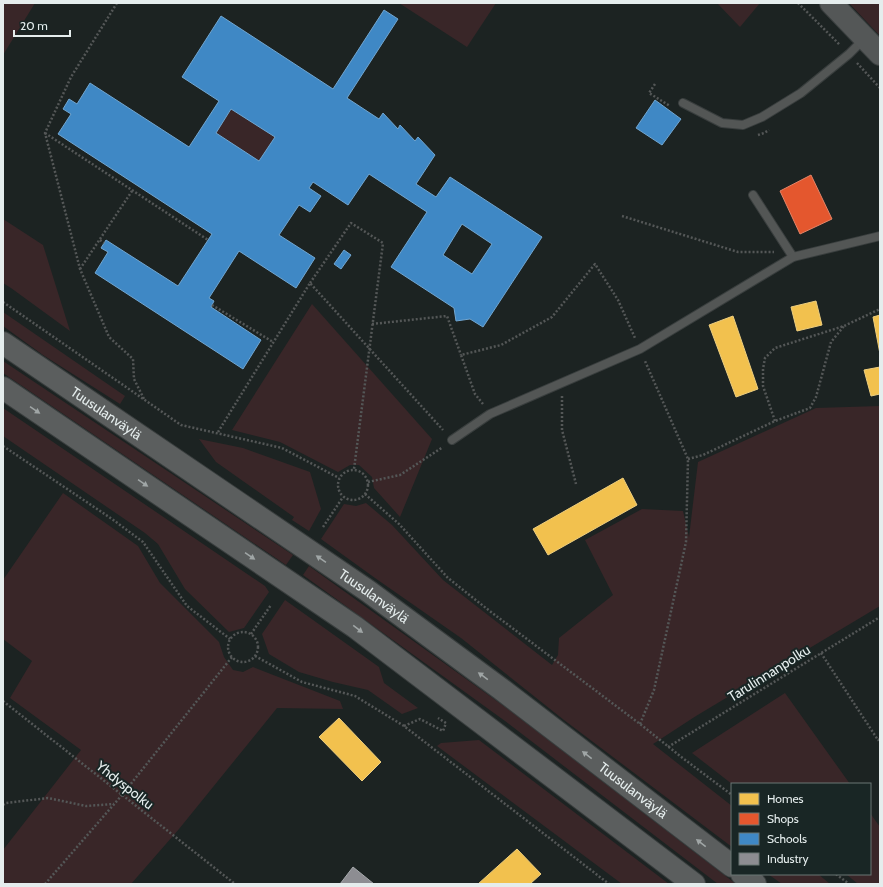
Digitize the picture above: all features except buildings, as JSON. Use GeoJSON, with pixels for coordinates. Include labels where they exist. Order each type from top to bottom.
{"type":"FeatureCollection","features":[{"type":"Feature","properties":{"kind":"main road","name":"Tuusulanväylä"},"geometry":{"type":"LineString","coordinates":[[3,343],[368,592],[501,689],[731,865]]}},
{"type":"Feature","properties":{"kind":"main road"},"geometry":{"type":"LineString","coordinates":[[3,388],[354,627],[694,884]]}},
{"type":"Feature","properties":{"kind":"main road"},"geometry":{"type":"LineString","coordinates":[[743,875],[755,884]]}},
{"type":"Feature","properties":{"kind":"street"},"geometry":{"type":"LineString","coordinates":[[831,3],[880,54]]}},
{"type":"Feature","properties":{"kind":"lane"},"geometry":{"type":"LineString","coordinates":[[682,103],[722,123],[743,125],[762,117],[801,93],[848,54],[865,37]]}},
{"type":"Feature","properties":{"kind":"lane"},"geometry":{"type":"LineString","coordinates":[[753,195],[793,257]]}},
{"type":"Feature","properties":{"kind":"lane"},"geometry":{"type":"LineString","coordinates":[[452,440],[490,414],[640,349],[793,257],[880,236]]}},
{"type":"Feature","properties":{"kind":"path"},"geometry":{"type":"LineString","coordinates":[[118,3],[71,77],[45,133],[80,269],[109,337],[133,359],[134,379],[144,399]]}},
{"type":"Feature","properties":{"kind":"path"},"geometry":{"type":"LineString","coordinates":[[45,133],[208,240]]}},
{"type":"Feature","properties":{"kind":"path"},"geometry":{"type":"LineString","coordinates":[[80,269],[132,191]]}},
{"type":"Feature","properties":{"kind":"path"},"geometry":{"type":"LineString","coordinates":[[622,216],[738,252],[773,252],[793,257]]}},
{"type":"Feature","properties":{"kind":"path"},"geometry":{"type":"LineString","coordinates":[[218,432],[310,283],[351,223],[383,243],[354,469]]}},
{"type":"Feature","properties":{"kind":"path"},"geometry":{"type":"LineString","coordinates":[[100,240],[104,243]]}},
{"type":"Feature","properties":{"kind":"path"},"geometry":{"type":"LineString","coordinates":[[460,355],[501,345],[552,317],[595,264],[618,300],[688,459],[686,542],[654,690],[640,724]]}},
{"type":"Feature","properties":{"kind":"path"},"geometry":{"type":"LineString","coordinates":[[310,283],[452,440],[400,475],[368,482]]}},
{"type":"Feature","properties":{"kind":"path"},"geometry":{"type":"LineString","coordinates":[[3,302],[181,425],[218,432],[282,448],[339,478]]}},
{"type":"Feature","properties":{"kind":"path"},"geometry":{"type":"LineString","coordinates":[[212,305],[273,342]]}},
{"type":"Feature","properties":{"kind":"path"},"geometry":{"type":"LineString","coordinates":[[775,421],[763,386],[763,369],[765,358],[775,348],[844,326],[880,309]]}},
{"type":"Feature","properties":{"kind":"path"},"geometry":{"type":"LineString","coordinates":[[372,324],[447,316],[475,394],[490,414]]}},
{"type":"Feature","properties":{"kind":"path"},"geometry":{"type":"LineString","coordinates":[[688,459],[703,455],[775,421],[810,408],[816,397],[831,342],[844,326]]}},
{"type":"Feature","properties":{"kind":"path"},"geometry":{"type":"LineString","coordinates":[[566,381],[561,398],[562,430],[576,484]]}},
{"type":"Feature","properties":{"kind":"path"},"geometry":{"type":"LineString","coordinates":[[3,446],[112,519],[143,542],[187,606],[230,639]]}},
{"type":"Feature","properties":{"kind":"path"},"geometry":{"type":"LineString","coordinates":[[354,469],[364,474],[368,482],[366,494],[356,500],[343,497],[338,486],[339,478],[345,471],[354,469]]}},
{"type":"Feature","properties":{"kind":"path"},"geometry":{"type":"LineString","coordinates":[[366,494],[399,524],[448,578],[731,794]]}},
{"type":"Feature","properties":{"kind":"path"},"geometry":{"type":"LineString","coordinates":[[323,527],[343,497]]}},
{"type":"Feature","properties":{"kind":"path"},"geometry":{"type":"LineString","coordinates":[[251,634],[271,605]]}},
{"type":"Feature","properties":{"kind":"path","name":"Tarulinnanpolku"},"geometry":{"type":"LineString","coordinates":[[668,747],[880,617]]}},
{"type":"Feature","properties":{"kind":"path"},"geometry":{"type":"LineString","coordinates":[[239,632],[251,634],[255,638],[258,645],[258,650],[255,656],[251,660],[243,662],[232,657],[229,653],[228,646],[230,639],[233,635],[239,632]]}},
{"type":"Feature","properties":{"kind":"path"},"geometry":{"type":"LineString","coordinates":[[821,653],[878,740],[880,739]]}},
{"type":"Feature","properties":{"kind":"path"},"geometry":{"type":"LineString","coordinates":[[255,656],[302,682],[355,696],[404,726],[609,884]]}},
{"type":"Feature","properties":{"kind":"path"},"geometry":{"type":"LineString","coordinates":[[45,884],[115,804],[232,657]]}},
{"type":"Feature","properties":{"kind":"path","name":"Yhdyspolku"},"geometry":{"type":"LineString","coordinates":[[3,701],[235,884]]}},
{"type":"Feature","properties":{"kind":"path"},"geometry":{"type":"LineString","coordinates":[[404,726],[420,719],[443,731],[446,723],[438,718]]}},
{"type":"Feature","properties":{"kind":"path"},"geometry":{"type":"LineString","coordinates":[[3,805],[6,803],[48,798],[86,806],[115,804]]}},
{"type":"Feature","properties":{"kind":"path"},"geometry":{"type":"LineString","coordinates":[[837,875],[849,884]]}},
{"type":"Feature","properties":{"kind":"shaded area"},"geometry":{"type":"Polygon","coordinates":[[[3,3],[35,3],[3,55],[3,3]]]}},
{"type":"Feature","properties":{"kind":"shaded area"},"geometry":{"type":"Polygon","coordinates":[[[399,3],[496,3],[467,47],[399,3]]]}},
{"type":"Feature","properties":{"kind":"shaded area"},"geometry":{"type":"Polygon","coordinates":[[[717,3],[760,3],[740,27],[717,3]]]}},
{"type":"Feature","properties":{"kind":"shaded area"},"geometry":{"type":"Polygon","coordinates":[[[849,3],[880,3],[880,36],[849,3]]]}},
{"type":"Feature","properties":{"kind":"shaded area"},"geometry":{"type":"Polygon","coordinates":[[[231,109],[275,137],[259,161],[216,133],[231,109]]]}},
{"type":"Feature","properties":{"kind":"shaded area"},"geometry":{"type":"Polygon","coordinates":[[[3,219],[43,245],[70,331],[3,283],[3,219]]]}},
{"type":"Feature","properties":{"kind":"shaded area"},"geometry":{"type":"Polygon","coordinates":[[[312,304],[432,439],[400,517],[374,488],[372,477],[359,465],[350,465],[338,472],[280,442],[232,430],[312,304]]]}},
{"type":"Feature","properties":{"kind":"shaded area"},"geometry":{"type":"Polygon","coordinates":[[[3,312],[125,396],[120,404],[43,355],[3,326],[3,312]]]}},
{"type":"Feature","properties":{"kind":"shaded area"},"geometry":{"type":"Polygon","coordinates":[[[3,361],[293,555],[286,565],[3,373],[3,361]]]}},
{"type":"Feature","properties":{"kind":"shaded area"},"geometry":{"type":"Polygon","coordinates":[[[880,406],[880,606],[696,716],[653,744],[731,805],[731,846],[564,720],[461,638],[321,539],[344,504],[356,506],[366,503],[392,525],[443,580],[552,665],[558,655],[559,638],[613,595],[585,540],[642,509],[683,511],[689,537],[698,462],[816,408],[880,406]]]}},
{"type":"Feature","properties":{"kind":"shaded area"},"geometry":{"type":"Polygon","coordinates":[[[3,408],[265,586],[269,592],[244,628],[229,632],[185,589],[158,544],[145,533],[3,436],[3,408]]]}},
{"type":"Feature","properties":{"kind":"shaded area"},"geometry":{"type":"Polygon","coordinates":[[[199,439],[243,448],[310,472],[321,509],[309,531],[292,520],[294,517],[216,462],[199,439]]]}},
{"type":"Feature","properties":{"kind":"shaded area"},"geometry":{"type":"Polygon","coordinates":[[[63,493],[138,546],[160,583],[219,642],[224,657],[233,670],[243,672],[253,667],[340,701],[343,709],[277,708],[179,829],[131,884],[3,884],[3,850],[81,750],[10,698],[32,661],[3,639],[3,580],[63,493]]]}},
{"type":"Feature","properties":{"kind":"shaded area"},"geometry":{"type":"Polygon","coordinates":[[[309,566],[512,712],[736,884],[718,884],[505,721],[303,575],[309,566]]]}},
{"type":"Feature","properties":{"kind":"shaded area"},"geometry":{"type":"Polygon","coordinates":[[[285,600],[379,667],[384,683],[418,708],[402,714],[368,690],[299,672],[269,654],[262,634],[285,600]]]}},
{"type":"Feature","properties":{"kind":"shaded area"},"geometry":{"type":"Polygon","coordinates":[[[785,693],[849,783],[731,783],[692,753],[785,693]]]}},
{"type":"Feature","properties":{"kind":"shaded area"},"geometry":{"type":"Polygon","coordinates":[[[479,740],[669,884],[622,884],[437,746],[441,743],[479,740]]]}},
{"type":"Feature","properties":{"kind":"shaded area"},"geometry":{"type":"Polygon","coordinates":[[[871,814],[880,827],[880,884],[858,884],[847,875],[871,875],[871,814]]]}},
{"type":"Feature","properties":{"kind":"shaded area"},"geometry":{"type":"Polygon","coordinates":[[[769,875],[819,875],[830,884],[782,884],[769,875]]]}}]}
